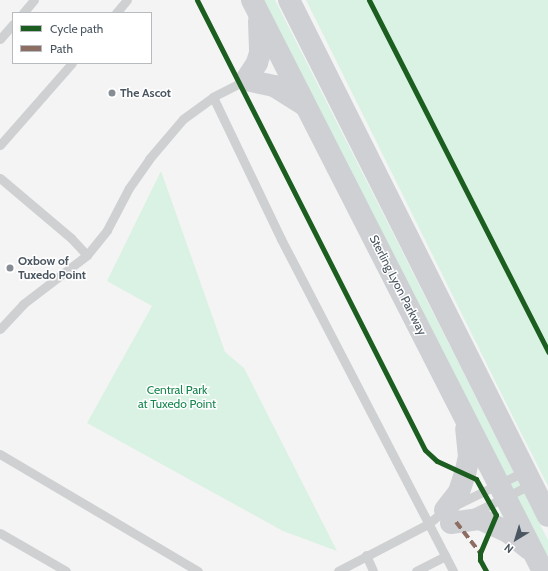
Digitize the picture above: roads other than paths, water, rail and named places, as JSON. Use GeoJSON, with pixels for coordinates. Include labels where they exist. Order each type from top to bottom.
{"type":"FeatureCollection","features":[{"type":"Feature","properties":{"kind":"main road"},"geometry":{"type":"LineString","coordinates":[[289,0],[548,516]]}},
{"type":"Feature","properties":{"kind":"main road"},"geometry":{"type":"LineString","coordinates":[[255,6],[261,35],[260,53],[258,63],[246,80],[274,86],[306,106]]}},
{"type":"Feature","properties":{"kind":"main road","name":"Sterling Lyon Parkway"},"geometry":{"type":"LineString","coordinates":[[255,6],[543,571]]}},
{"type":"Feature","properties":{"kind":"main road"},"geometry":{"type":"LineString","coordinates":[[465,418],[468,456],[466,474],[448,516],[480,519],[508,532],[533,552]]}},
{"type":"Feature","properties":{"kind":"lane"},"geometry":{"type":"LineString","coordinates":[[117,12],[127,0]]}},
{"type":"Feature","properties":{"kind":"lane"},"geometry":{"type":"LineString","coordinates":[[24,12],[30,2]]}},
{"type":"Feature","properties":{"kind":"lane"},"geometry":{"type":"LineString","coordinates":[[0,39],[12,25]]}},
{"type":"Feature","properties":{"kind":"lane"},"geometry":{"type":"LineString","coordinates":[[0,145],[71,64]]}},
{"type":"Feature","properties":{"kind":"lane"},"geometry":{"type":"LineString","coordinates":[[0,329],[23,304],[87,255],[107,230],[129,188],[149,159],[183,119],[213,97],[246,80]]}},
{"type":"Feature","properties":{"kind":"lane"},"geometry":{"type":"LineString","coordinates":[[213,97],[281,239],[452,571]]}},
{"type":"Feature","properties":{"kind":"lane"},"geometry":{"type":"LineString","coordinates":[[0,178],[71,238],[87,255]]}},
{"type":"Feature","properties":{"kind":"lane"},"geometry":{"type":"LineString","coordinates":[[0,454],[198,571]]}},
{"type":"Feature","properties":{"kind":"lane"},"geometry":{"type":"LineString","coordinates":[[338,571],[366,555],[428,524],[528,478]]}},
{"type":"Feature","properties":{"kind":"lane"},"geometry":{"type":"LineString","coordinates":[[428,524],[528,478]]}},
{"type":"Feature","properties":{"kind":"lane"},"geometry":{"type":"LineString","coordinates":[[0,533],[66,571]]}},
{"type":"Feature","properties":{"kind":"lane"},"geometry":{"type":"LineString","coordinates":[[366,555],[373,571]]}},
{"type":"Feature","properties":{"kind":"lane"},"geometry":{"type":"LineString","coordinates":[[416,571],[445,556]]}},
{"type":"Feature","properties":{"kind":"place","name":"The Ascot"},"geometry":{"type":"Point","coordinates":[112,93]}},
{"type":"Feature","properties":{"kind":"place","name":"Oxbow of Tuxedo Point"},"geometry":{"type":"Point","coordinates":[10,268]}},
{"type":"Feature","properties":{"kind":"park label","name":"Central Park at Tuxedo Point"},"geometry":{"type":"Point","coordinates":[177,397]}}]}
